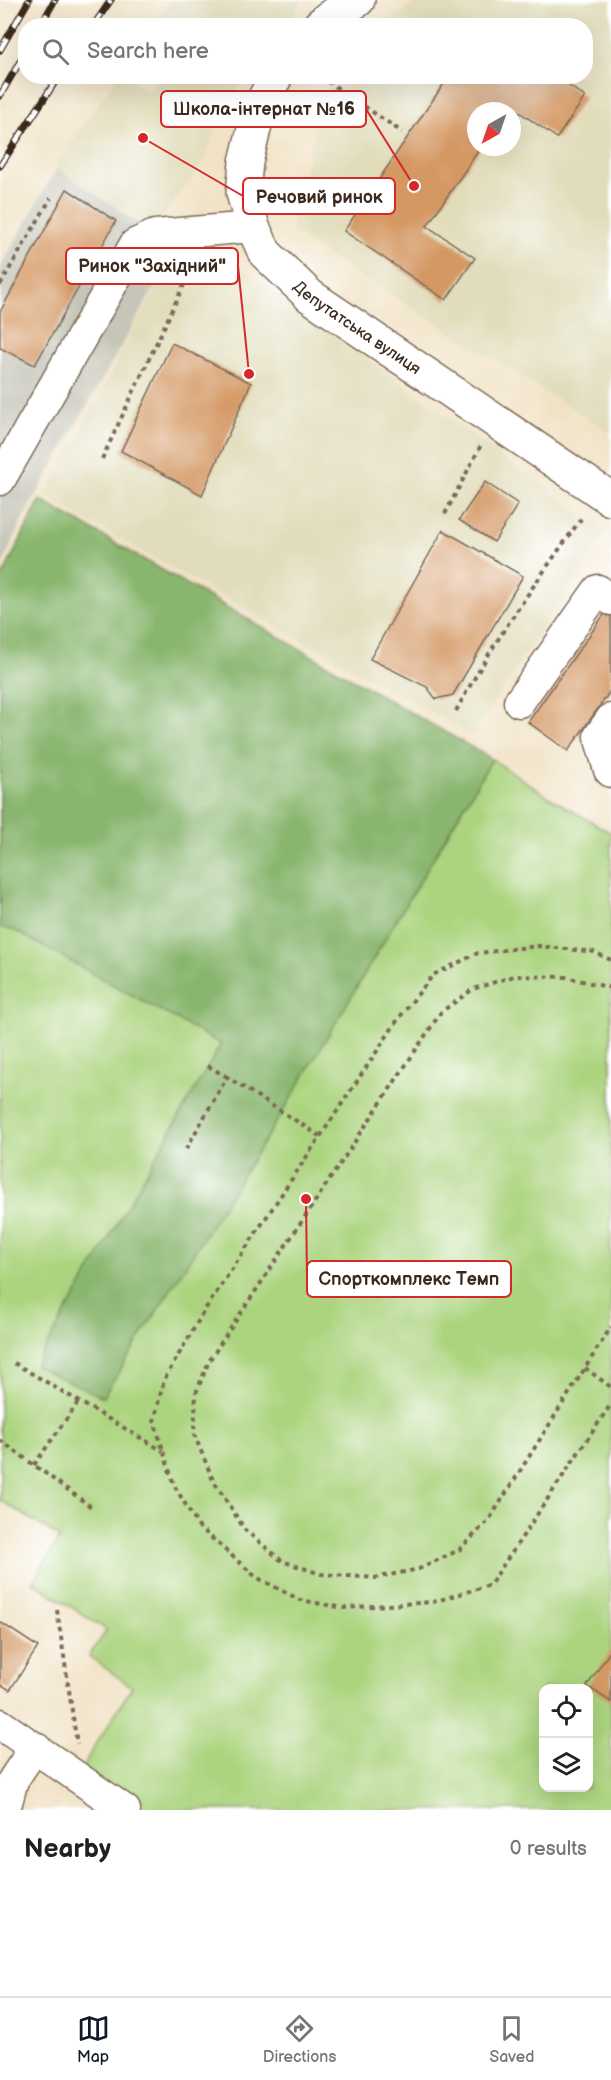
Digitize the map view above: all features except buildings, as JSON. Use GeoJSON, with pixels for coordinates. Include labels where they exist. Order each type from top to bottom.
{"type":"FeatureCollection","features":[{"type":"Feature","properties":{"kind":"main road"},"geometry":{"type":"LineString","coordinates":[[328,18],[358,0]]}},
{"type":"Feature","properties":{"kind":"main road","name":"Депутатська вулиця"},"geometry":{"type":"LineString","coordinates":[[272,84],[259,109],[246,162],[243,194],[253,227],[265,253],[310,296],[598,505]]}},
{"type":"Feature","properties":{"kind":"street"},"geometry":{"type":"LineString","coordinates":[[0,480],[135,244],[155,235],[253,227]]}},
{"type":"Feature","properties":{"kind":"street"},"geometry":{"type":"LineString","coordinates":[[519,702],[598,590],[611,600]]}},
{"type":"Feature","properties":{"kind":"street"},"geometry":{"type":"LineString","coordinates":[[611,719],[599,736],[611,772]]}},
{"type":"Feature","properties":{"kind":"street"},"geometry":{"type":"LineString","coordinates":[[0,1724],[125,1810]]}},
{"type":"Feature","properties":{"kind":"street"},"geometry":{"type":"LineString","coordinates":[[5,1810],[13,1780],[35,1748]]}},
{"type":"Feature","properties":{"kind":"path"},"geometry":{"type":"LineString","coordinates":[[332,84],[402,132]]}},
{"type":"Feature","properties":{"kind":"path"},"geometry":{"type":"LineString","coordinates":[[0,285],[51,198]]}},
{"type":"Feature","properties":{"kind":"path"},"geometry":{"type":"LineString","coordinates":[[102,459],[200,250]]}},
{"type":"Feature","properties":{"kind":"path"},"geometry":{"type":"LineString","coordinates":[[445,514],[485,438]]}},
{"type":"Feature","properties":{"kind":"path"},"geometry":{"type":"LineString","coordinates":[[456,711],[527,594],[598,505]]}},
{"type":"Feature","properties":{"kind":"path"},"geometry":{"type":"LineString","coordinates":[[611,960],[594,952],[539,946],[478,953],[433,975],[399,1018],[204,1311],[164,1380],[154,1421],[174,1485],[198,1526],[256,1577],[300,1600],[343,1608],[433,1602],[490,1585],[611,1404]]}},
{"type":"Feature","properties":{"kind":"path"},"geometry":{"type":"LineString","coordinates":[[611,988],[566,977],[514,976],[473,989],[441,1012],[209,1362],[196,1393],[194,1434],[213,1480],[246,1530],[282,1561],[321,1574],[375,1578],[419,1569],[459,1550],[489,1520],[611,1327]]}},
{"type":"Feature","properties":{"kind":"path"},"geometry":{"type":"LineString","coordinates":[[208,1066],[320,1136]]}},
{"type":"Feature","properties":{"kind":"path"},"geometry":{"type":"LineString","coordinates":[[186,1149],[227,1077]]}},
{"type":"Feature","properties":{"kind":"path"},"geometry":{"type":"LineString","coordinates":[[14,1363],[164,1452]]}},
{"type":"Feature","properties":{"kind":"path"},"geometry":{"type":"LineString","coordinates":[[585,1368],[611,1387]]}},
{"type":"Feature","properties":{"kind":"path"},"geometry":{"type":"LineString","coordinates":[[34,1465],[79,1401]]}},
{"type":"Feature","properties":{"kind":"path"},"geometry":{"type":"LineString","coordinates":[[0,1440],[94,1509]]}},
{"type":"Feature","properties":{"kind":"path"},"geometry":{"type":"LineString","coordinates":[[57,1610],[78,1748]]}},
{"type":"Feature","properties":{"kind":"shaded area"},"geometry":{"type":"Polygon","coordinates":[[[170,0],[303,0],[290,18],[158,18],[170,0]]]}},
{"type":"Feature","properties":{"kind":"shaded area"},"geometry":{"type":"Polygon","coordinates":[[[432,0],[611,0],[611,433],[290,231],[325,91],[329,84],[593,84],[593,18],[390,18],[417,3],[432,0]]]}},
{"type":"Feature","properties":{"kind":"shaded area"},"geometry":{"type":"Polygon","coordinates":[[[112,84],[136,84],[148,93],[155,84],[242,84],[220,113],[203,163],[157,225],[142,222],[55,166],[112,84]]]}},
{"type":"Feature","properties":{"kind":"shaded area"},"geometry":{"type":"Polygon","coordinates":[[[57,168],[177,248],[22,520],[0,570],[0,268],[57,168]]]}},
{"type":"Feature","properties":{"kind":"shaded area"},"geometry":{"type":"Polygon","coordinates":[[[177,248],[219,252],[606,532],[472,735],[45,497],[177,248]]]}},
{"type":"Feature","properties":{"kind":"green space"},"geometry":{"type":"Polygon","coordinates":[[[40,500],[492,759],[287,1105],[103,1397],[35,1366],[221,1044],[15,931],[0,927],[0,581],[40,500]]]}},
{"type":"Feature","properties":{"kind":"green space"},"geometry":{"type":"Polygon","coordinates":[[[492,759],[549,797],[611,833],[611,1810],[142,1810],[82,1770],[132,1687],[89,1656],[107,1630],[33,1582],[60,1537],[0,1500],[0,793],[410,898],[492,759]]]}},
{"type":"Feature","properties":{"kind":"railway"},"geometry":{"type":"LineString","coordinates":[[19,18],[29,0]]}},
{"type":"Feature","properties":{"kind":"railway"},"geometry":{"type":"LineString","coordinates":[[45,18],[55,0]]}},
{"type":"Feature","properties":{"kind":"railway"},"geometry":{"type":"LineString","coordinates":[[99,18],[111,0]]}},
{"type":"Feature","properties":{"kind":"railway"},"geometry":{"type":"LineString","coordinates":[[0,50],[18,19]]}},
{"type":"Feature","properties":{"kind":"railway"},"geometry":{"type":"LineString","coordinates":[[0,96],[18,65]]}},
{"type":"Feature","properties":{"kind":"railway"},"geometry":{"type":"LineString","coordinates":[[0,166],[54,84]]}},
{"type":"Feature","properties":{"kind":"place","name":"Речовий ринок"},"geometry":{"type":"Point","coordinates":[143,138]}},
{"type":"Feature","properties":{"kind":"place","name":"Школа-інтернат №16"},"geometry":{"type":"Point","coordinates":[414,186]}},
{"type":"Feature","properties":{"kind":"place","name":"Ринок \"Західний\""},"geometry":{"type":"Point","coordinates":[249,374]}},
{"type":"Feature","properties":{"kind":"place","name":"Спорткомплекс Темп"},"geometry":{"type":"Point","coordinates":[306,1199]}}]}
